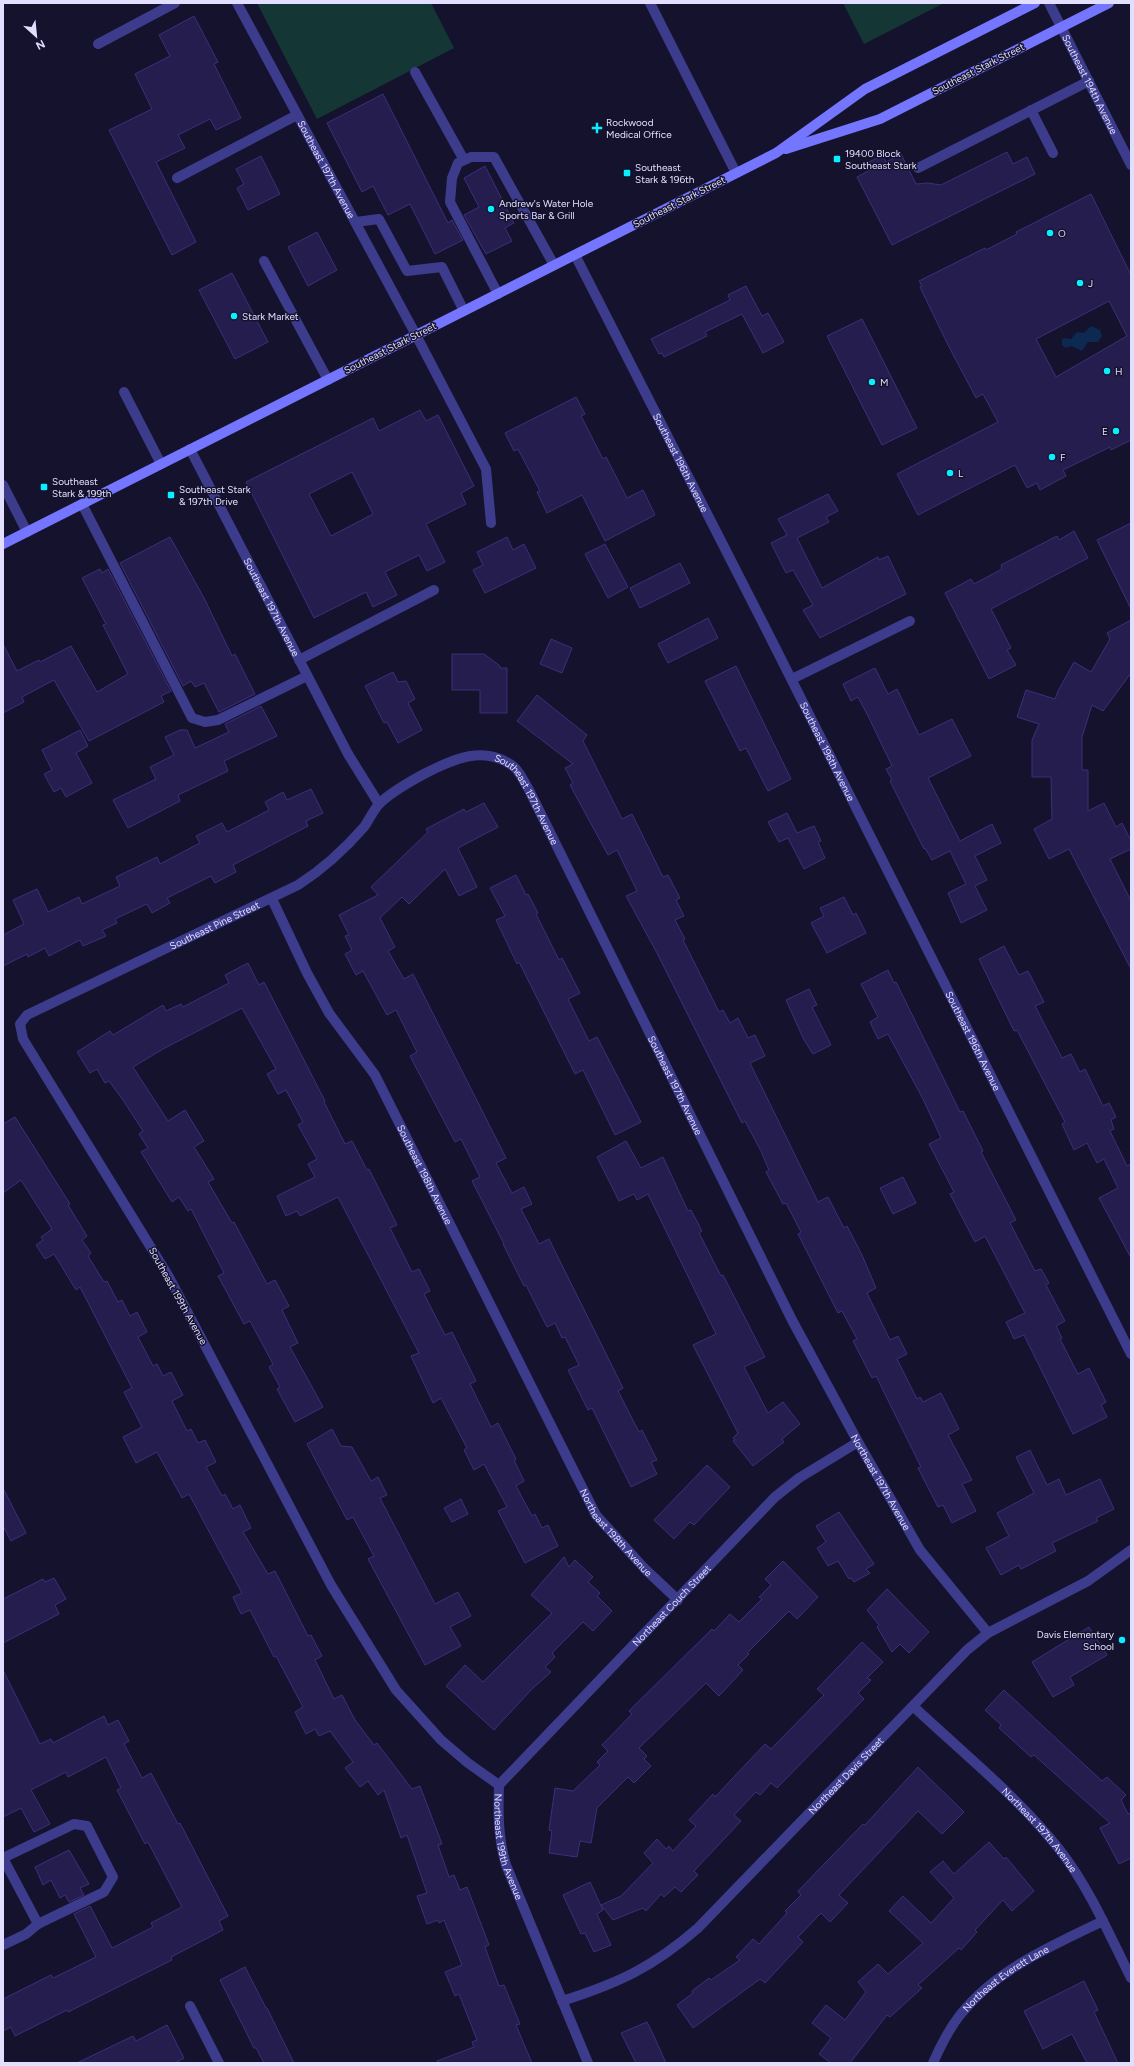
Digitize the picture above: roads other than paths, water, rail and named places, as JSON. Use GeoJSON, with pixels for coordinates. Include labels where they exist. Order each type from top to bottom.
{"type":"FeatureCollection","features":[{"type":"Feature","properties":{"kind":"main road","name":"Southeast Stark Street"},"geometry":{"type":"LineString","coordinates":[[3,544],[736,173],[776,152],[865,90],[1035,3]]}},
{"type":"Feature","properties":{"kind":"main road","name":"Southeast Stark Street"},"geometry":{"type":"LineString","coordinates":[[776,152],[880,119],[1108,3]]}},
{"type":"Feature","properties":{"kind":"street"},"geometry":{"type":"LineString","coordinates":[[98,44],[176,3]]}},
{"type":"Feature","properties":{"kind":"street","name":"Southeast 197th Avenue"},"geometry":{"type":"LineString","coordinates":[[237,3],[356,222],[486,469],[491,523]]}},
{"type":"Feature","properties":{"kind":"street"},"geometry":{"type":"LineString","coordinates":[[650,3],[736,173]]}},
{"type":"Feature","properties":{"kind":"street","name":"Southeast 194th Avenue"},"geometry":{"type":"LineString","coordinates":[[1049,3],[1131,165]]}},
{"type":"Feature","properties":{"kind":"street"},"geometry":{"type":"LineString","coordinates":[[415,72],[464,160]]}},
{"type":"Feature","properties":{"kind":"street"},"geometry":{"type":"LineString","coordinates":[[918,168],[1089,81]]}},
{"type":"Feature","properties":{"kind":"street"},"geometry":{"type":"LineString","coordinates":[[1031,110],[1053,153]]}},
{"type":"Feature","properties":{"kind":"street"},"geometry":{"type":"LineString","coordinates":[[177,178],[297,115]]}},
{"type":"Feature","properties":{"kind":"street"},"geometry":{"type":"LineString","coordinates":[[498,294],[450,202],[452,178],[458,163],[471,157],[494,157],[554,265]]}},
{"type":"Feature","properties":{"kind":"street"},"geometry":{"type":"LineString","coordinates":[[356,222],[379,219],[407,271],[442,267],[464,311]]}},
{"type":"Feature","properties":{"kind":"street","name":"Southeast 196th Avenue"},"geometry":{"type":"LineString","coordinates":[[575,255],[792,679],[1131,1354]]}},
{"type":"Feature","properties":{"kind":"street"},"geometry":{"type":"LineString","coordinates":[[264,260],[328,380]]}},
{"type":"Feature","properties":{"kind":"street"},"geometry":{"type":"LineString","coordinates":[[124,392],[161,464]]}},
{"type":"Feature","properties":{"kind":"street","name":"Southeast 197th Avenue"},"geometry":{"type":"LineString","coordinates":[[190,449],[348,754],[379,804],[413,780],[450,760],[465,756],[482,755],[499,759],[515,768],[528,788],[792,1320]]}},
{"type":"Feature","properties":{"kind":"street"},"geometry":{"type":"LineString","coordinates":[[3,485],[27,532]]}},
{"type":"Feature","properties":{"kind":"street"},"geometry":{"type":"LineString","coordinates":[[82,504],[192,718],[205,722],[218,720],[307,676]]}},
{"type":"Feature","properties":{"kind":"street"},"geometry":{"type":"LineString","coordinates":[[299,660],[434,590]]}},
{"type":"Feature","properties":{"kind":"street"},"geometry":{"type":"LineString","coordinates":[[792,679],[910,621]]}},
{"type":"Feature","properties":{"kind":"street","name":"Southeast Pine Street"},"geometry":{"type":"LineString","coordinates":[[27,1015],[272,899],[320,871],[365,826],[379,804]]}},
{"type":"Feature","properties":{"kind":"street","name":"Southeast 198th Avenue"},"geometry":{"type":"LineString","coordinates":[[272,899],[307,973],[329,1014],[374,1075],[565,1456]]}},
{"type":"Feature","properties":{"kind":"street","name":"Southeast 199th Avenue"},"geometry":{"type":"LineString","coordinates":[[27,1015],[20,1024],[23,1039],[169,1277],[331,1585]]}},
{"type":"Feature","properties":{"kind":"street","name":"Northeast 197th Avenue"},"geometry":{"type":"LineString","coordinates":[[792,1320],[858,1442],[920,1550],[988,1633]]}},
{"type":"Feature","properties":{"kind":"street","name":"Northeast Couch Street"},"geometry":{"type":"LineString","coordinates":[[499,1785],[678,1600],[775,1497],[799,1478],[858,1442]]}},
{"type":"Feature","properties":{"kind":"street","name":"Northeast 198th Avenue"},"geometry":{"type":"LineString","coordinates":[[565,1456],[596,1516],[645,1568],[678,1600]]}},
{"type":"Feature","properties":{"kind":"street","name":"Northeast Davis Street"},"geometry":{"type":"LineString","coordinates":[[562,2001],[604,1987],[630,1976],[677,1946],[698,1928],[914,1707],[967,1650],[988,1633],[1088,1582],[1131,1550]]}},
{"type":"Feature","properties":{"kind":"street","name":"Northeast 199th Avenue"},"geometry":{"type":"LineString","coordinates":[[331,1585],[396,1690],[441,1740],[468,1763],[499,1785],[498,1820],[500,1843],[506,1865],[588,2063]]}},
{"type":"Feature","properties":{"kind":"street","name":"Northeast 197th Avenue"},"geometry":{"type":"LineString","coordinates":[[914,1707],[1030,1816],[1060,1850],[1083,1885],[1103,1921],[1131,1978]]}},
{"type":"Feature","properties":{"kind":"street"},"geometry":{"type":"LineString","coordinates":[[3,1944],[26,1934],[38,1924],[104,1892],[113,1876],[87,1826],[74,1824],[3,1858],[38,1924]]}},
{"type":"Feature","properties":{"kind":"street","name":"Northeast Everett Lane"},"geometry":{"type":"LineString","coordinates":[[933,2063],[960,2015],[1005,1973],[1040,1952],[1103,1921]]}},
{"type":"Feature","properties":{"kind":"street"},"geometry":{"type":"LineString","coordinates":[[190,2006],[219,2063]]}},
{"type":"Feature","properties":{"kind":"water"},"geometry":{"type":"Polygon","coordinates":[[[1091,326],[1100,330],[1102,336],[1098,342],[1088,342],[1082,351],[1071,346],[1066,348],[1062,345],[1062,340],[1064,338],[1071,339],[1077,332],[1084,333],[1091,326]]]}},
{"type":"Feature","properties":{"kind":"place","name":"Rockwood Medical Office"},"geometry":{"type":"Point","coordinates":[597,128]}},
{"type":"Feature","properties":{"kind":"place","name":"19400 Block Southeast Stark"},"geometry":{"type":"Point","coordinates":[837,159]}},
{"type":"Feature","properties":{"kind":"place","name":"Southeast Stark & 196th"},"geometry":{"type":"Point","coordinates":[627,173]}},
{"type":"Feature","properties":{"kind":"place","name":"Andrew's Water Hole Sports Bar & Grill"},"geometry":{"type":"Point","coordinates":[491,209]}},
{"type":"Feature","properties":{"kind":"place","name":"O"},"geometry":{"type":"Point","coordinates":[1050,233]}},
{"type":"Feature","properties":{"kind":"place","name":"J"},"geometry":{"type":"Point","coordinates":[1080,283]}},
{"type":"Feature","properties":{"kind":"place","name":"Stark Market"},"geometry":{"type":"Point","coordinates":[234,316]}},
{"type":"Feature","properties":{"kind":"place","name":"H"},"geometry":{"type":"Point","coordinates":[1107,371]}},
{"type":"Feature","properties":{"kind":"place","name":"M"},"geometry":{"type":"Point","coordinates":[872,382]}},
{"type":"Feature","properties":{"kind":"place","name":"E"},"geometry":{"type":"Point","coordinates":[1116,431]}},
{"type":"Feature","properties":{"kind":"place","name":"F"},"geometry":{"type":"Point","coordinates":[1052,457]}},
{"type":"Feature","properties":{"kind":"place","name":"L"},"geometry":{"type":"Point","coordinates":[950,473]}},
{"type":"Feature","properties":{"kind":"place","name":"Southeast Stark & 199th"},"geometry":{"type":"Point","coordinates":[44,487]}},
{"type":"Feature","properties":{"kind":"place","name":"Southeast Stark & 197th Drive"},"geometry":{"type":"Point","coordinates":[171,495]}},
{"type":"Feature","properties":{"kind":"place","name":"Davis Elementary School"},"geometry":{"type":"Point","coordinates":[1122,1640]}}]}
